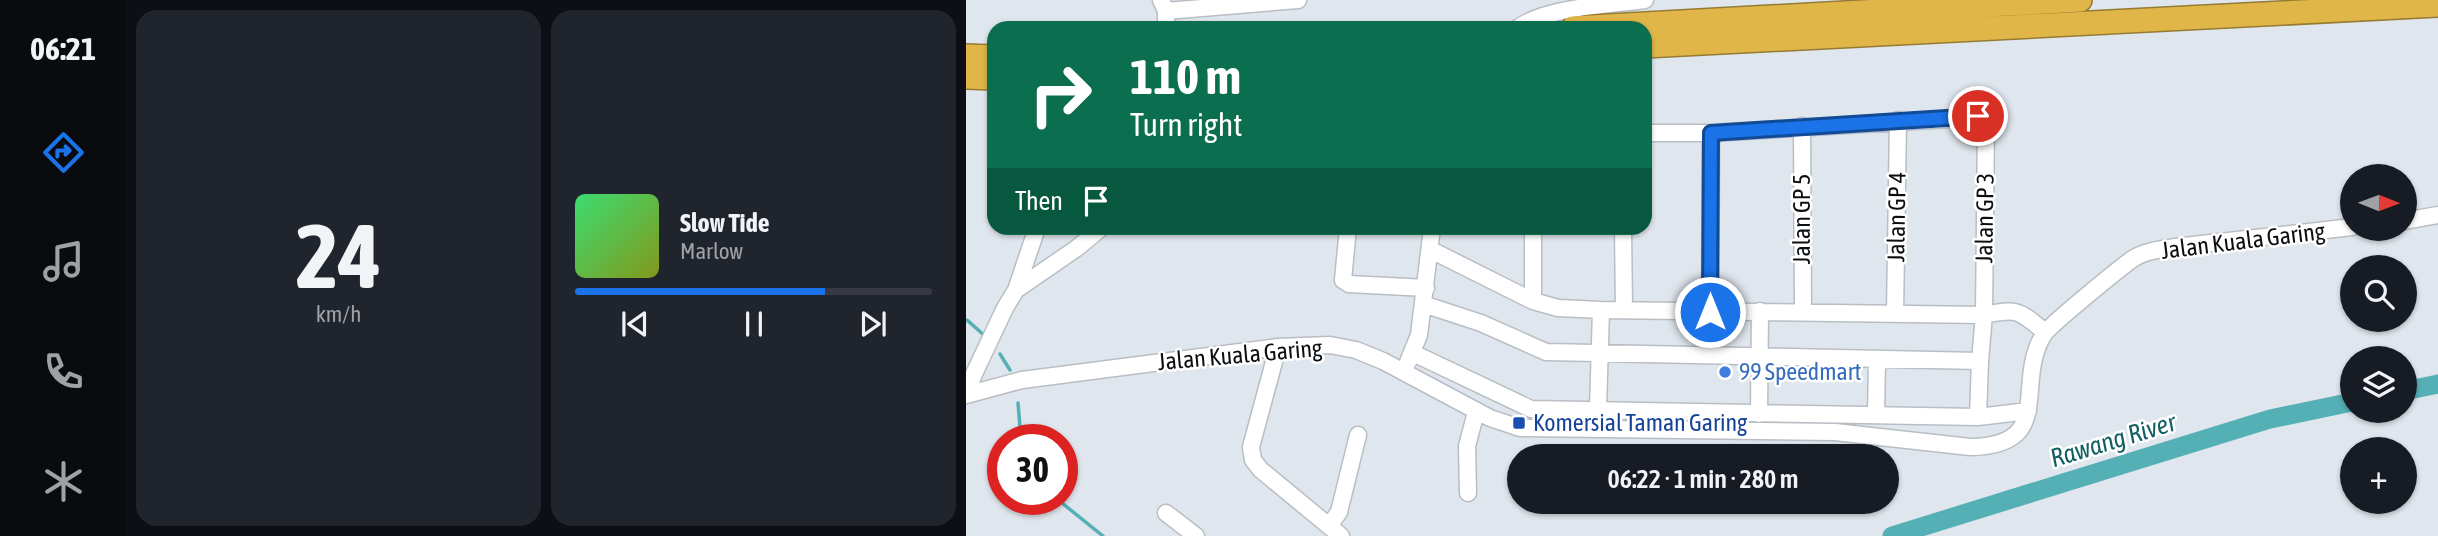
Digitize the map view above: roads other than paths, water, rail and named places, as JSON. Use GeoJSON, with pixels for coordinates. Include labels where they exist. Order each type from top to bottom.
{"type":"FeatureCollection","features":[{"type":"Feature","properties":{"kind":"highway"},"geometry":{"type":"LineString","coordinates":[[1652,24],[2080,0]]}},
{"type":"Feature","properties":{"kind":"highway"},"geometry":{"type":"LineString","coordinates":[[1652,46],[2438,5]]}},
{"type":"Feature","properties":{"kind":"highway"},"geometry":{"type":"LineString","coordinates":[[966,56],[987,57]]}},
{"type":"Feature","properties":{"kind":"highway"},"geometry":{"type":"LineString","coordinates":[[966,77],[987,78]]}},
{"type":"Feature","properties":{"kind":"street"},"geometry":{"type":"LineString","coordinates":[[1164,6],[1298,0]]}},
{"type":"Feature","properties":{"kind":"street"},"geometry":{"type":"LineString","coordinates":[[1527,21],[1548,14],[1645,0]]}},
{"type":"Feature","properties":{"kind":"street","name":"Jalan GP 3"},"geometry":{"type":"LineString","coordinates":[[1898,120],[1978,116],[1984,117],[1986,122],[1984,315],[1978,417]]}},
{"type":"Feature","properties":{"kind":"street"},"geometry":{"type":"LineString","coordinates":[[1652,133],[1711,133],[1898,120]]}},
{"type":"Feature","properties":{"kind":"street","name":"Jalan GP 4"},"geometry":{"type":"LineString","coordinates":[[1895,314],[1898,120]]}},
{"type":"Feature","properties":{"kind":"street","name":"Jalan GP 5"},"geometry":{"type":"LineString","coordinates":[[1802,126],[1803,312]]}},
{"type":"Feature","properties":{"kind":"street"},"geometry":{"type":"LineString","coordinates":[[1710,312],[1711,133]]}},
{"type":"Feature","properties":{"kind":"street"},"geometry":{"type":"LineString","coordinates":[[2417,219],[2438,215]]}},
{"type":"Feature","properties":{"kind":"street","name":"Jalan Kuala Garing"},"geometry":{"type":"LineString","coordinates":[[967,395],[1021,380],[1278,346],[1330,345],[1356,350],[1404,372],[1502,424],[1538,429],[1835,432],[1987,447],[2011,439],[2025,422],[2034,355],[2045,332],[2134,258],[2154,251],[2340,228]]}},
{"type":"Feature","properties":{"kind":"street"},"geometry":{"type":"LineString","coordinates":[[967,395],[999,319],[1016,290],[1035,235]]}},
{"type":"Feature","properties":{"kind":"street"},"geometry":{"type":"LineString","coordinates":[[1016,290],[1093,235]]}},
{"type":"Feature","properties":{"kind":"street"},"geometry":{"type":"LineString","coordinates":[[1347,235],[1343,280],[1349,284],[1425,296],[1546,352],[1980,361]]}},
{"type":"Feature","properties":{"kind":"street"},"geometry":{"type":"LineString","coordinates":[[1404,372],[1419,335],[1432,235]]}},
{"type":"Feature","properties":{"kind":"street"},"geometry":{"type":"LineString","coordinates":[[1533,235],[1533,301]]}},
{"type":"Feature","properties":{"kind":"street"},"geometry":{"type":"LineString","coordinates":[[1623,235],[1624,310]]}},
{"type":"Feature","properties":{"kind":"street"},"geometry":{"type":"LineString","coordinates":[[1431,250],[1533,301],[1559,308],[1984,315],[2011,310],[2026,316],[2045,332]]}},
{"type":"Feature","properties":{"kind":"street"},"geometry":{"type":"LineString","coordinates":[[1598,409],[1601,310]]}},
{"type":"Feature","properties":{"kind":"street"},"geometry":{"type":"LineString","coordinates":[[1759,414],[1760,311]]}},
{"type":"Feature","properties":{"kind":"street"},"geometry":{"type":"LineString","coordinates":[[1278,346],[1251,447],[1253,460],[1261,470],[1335,531],[1358,435]]}},
{"type":"Feature","properties":{"kind":"street"},"geometry":{"type":"LineString","coordinates":[[1413,353],[1531,408],[1978,417],[2008,416],[2028,411]]}},
{"type":"Feature","properties":{"kind":"street"},"geometry":{"type":"LineString","coordinates":[[1876,415],[1877,359]]}},
{"type":"Feature","properties":{"kind":"street"},"geometry":{"type":"LineString","coordinates":[[1468,493],[1467,446],[1476,412]]}},
{"type":"Feature","properties":{"kind":"street"},"geometry":{"type":"LineString","coordinates":[[1167,513],[1195,536]]}},
{"type":"Feature","properties":{"kind":"waterway"},"geometry":{"type":"LineString","coordinates":[[967,320],[985,336]]}},
{"type":"Feature","properties":{"kind":"waterway"},"geometry":{"type":"LineString","coordinates":[[1000,354],[1010,370]]}},
{"type":"Feature","properties":{"kind":"waterway","name":"Rawang River"},"geometry":{"type":"LineString","coordinates":[[2417,388],[2438,384]]}},
{"type":"Feature","properties":{"kind":"waterway"},"geometry":{"type":"LineString","coordinates":[[1018,403],[1020,424]]}},
{"type":"Feature","properties":{"kind":"waterway","name":"Rawang River"},"geometry":{"type":"LineString","coordinates":[[1892,536],[2270,419],[2340,404]]}},
{"type":"Feature","properties":{"kind":"waterway"},"geometry":{"type":"LineString","coordinates":[[1077,515],[1103,536]]}},
{"type":"Feature","properties":{"kind":"place","name":"99 Speedmart"},"geometry":{"type":"Point","coordinates":[1725,372]}},
{"type":"Feature","properties":{"kind":"place","name":"Komersial Taman Garing"},"geometry":{"type":"Point","coordinates":[1519,423]}}]}
